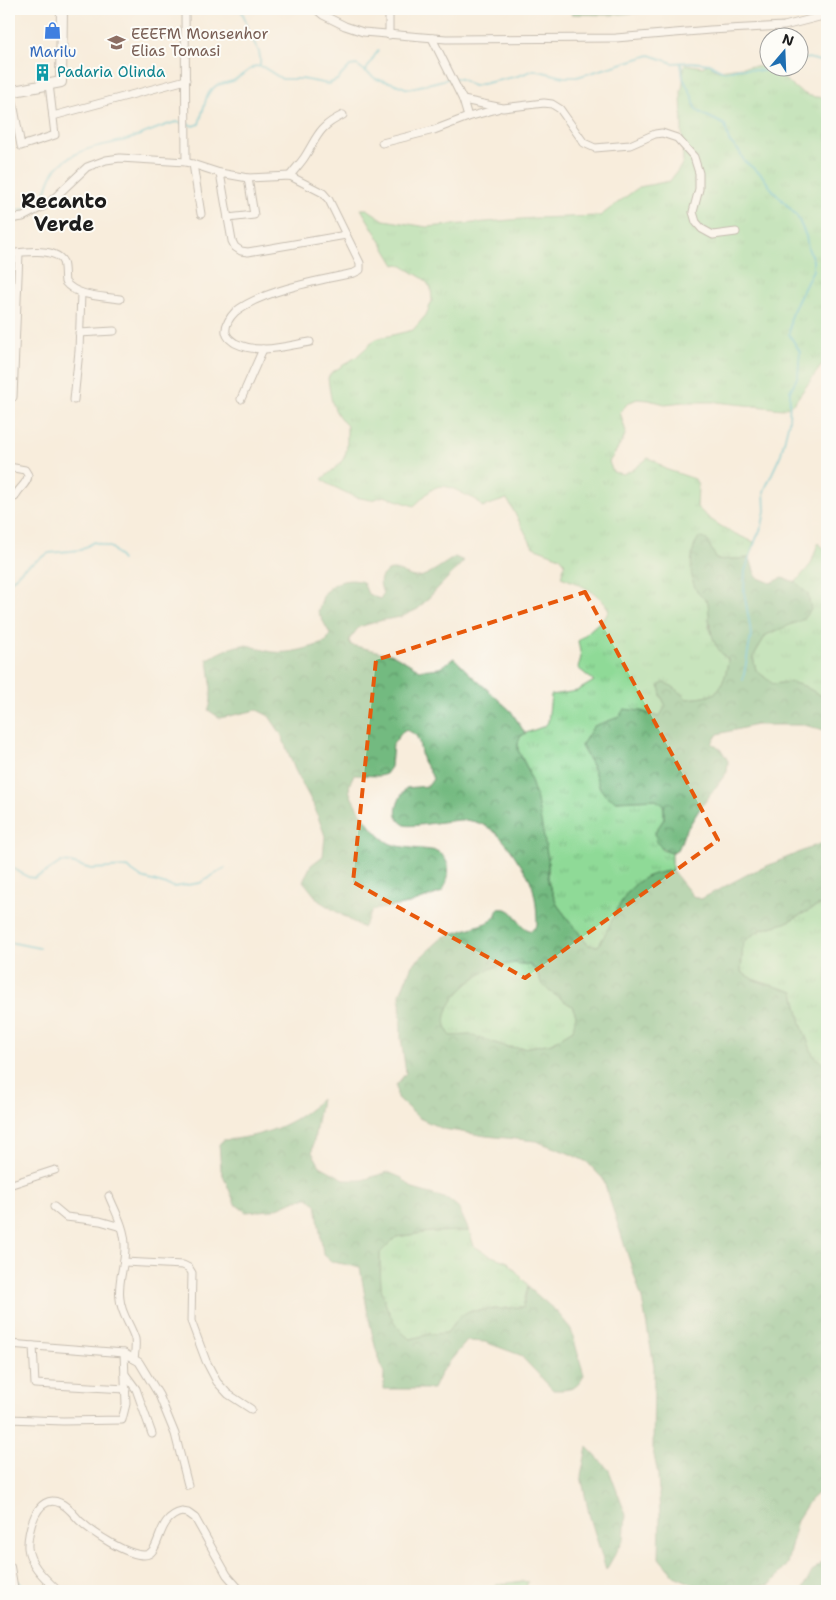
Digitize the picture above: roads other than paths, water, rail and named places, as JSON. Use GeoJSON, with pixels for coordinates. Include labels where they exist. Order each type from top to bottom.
{"type":"FeatureCollection","features":[{"type":"Feature","properties":{"kind":"main road"},"geometry":{"type":"LineString","coordinates":[[10,92],[61,82],[62,9]]}},
{"type":"Feature","properties":{"kind":"main road"},"geometry":{"type":"LineString","coordinates":[[9,1567],[13,1591]]}},
{"type":"Feature","properties":{"kind":"street"},"geometry":{"type":"LineString","coordinates":[[185,9],[186,132],[189,163],[201,214]]}},
{"type":"Feature","properties":{"kind":"street"},"geometry":{"type":"LineString","coordinates":[[316,9],[323,15],[345,26],[363,32],[432,38],[616,38],[784,26],[827,15]]}},
{"type":"Feature","properties":{"kind":"street"},"geometry":{"type":"LineString","coordinates":[[389,9],[389,35]]}},
{"type":"Feature","properties":{"kind":"street"},"geometry":{"type":"LineString","coordinates":[[432,38],[463,100],[468,117]]}},
{"type":"Feature","properties":{"kind":"street"},"geometry":{"type":"LineString","coordinates":[[53,116],[186,80]]}},
{"type":"Feature","properties":{"kind":"street"},"geometry":{"type":"LineString","coordinates":[[10,92],[22,146],[55,135],[49,84]]}},
{"type":"Feature","properties":{"kind":"street"},"geometry":{"type":"LineString","coordinates":[[463,100],[503,108]]}},
{"type":"Feature","properties":{"kind":"street"},"geometry":{"type":"LineString","coordinates":[[382,143],[434,130],[468,117],[503,108],[544,103],[552,104],[560,109],[584,143],[590,148],[630,145],[655,134],[662,133],[677,138],[689,150],[697,164],[700,180],[693,212],[696,222],[702,229],[713,235],[736,232]]}},
{"type":"Feature","properties":{"kind":"street"},"geometry":{"type":"LineString","coordinates":[[290,176],[324,126],[343,115]]}},
{"type":"Feature","properties":{"kind":"street"},"geometry":{"type":"LineString","coordinates":[[9,220],[23,217],[48,204],[87,167],[120,158],[189,163],[220,173],[248,178],[290,176],[324,193],[361,267],[357,272],[266,296],[235,312],[226,326],[227,337],[242,346],[263,349],[310,342]]}},
{"type":"Feature","properties":{"kind":"street"},"geometry":{"type":"LineString","coordinates":[[220,173],[232,241],[235,247],[241,251],[264,250],[346,235]]}},
{"type":"Feature","properties":{"kind":"street"},"geometry":{"type":"LineString","coordinates":[[228,218],[254,215],[248,178]]}},
{"type":"Feature","properties":{"kind":"street"},"geometry":{"type":"LineString","coordinates":[[9,254],[19,252],[50,253],[57,256],[63,263],[65,282],[71,288],[80,293],[120,299]]}},
{"type":"Feature","properties":{"kind":"street"},"geometry":{"type":"LineString","coordinates":[[13,397],[19,252]]}},
{"type":"Feature","properties":{"kind":"street"},"geometry":{"type":"LineString","coordinates":[[74,400],[80,333],[80,293]]}},
{"type":"Feature","properties":{"kind":"street"},"geometry":{"type":"LineString","coordinates":[[80,333],[114,331]]}},
{"type":"Feature","properties":{"kind":"street"},"geometry":{"type":"LineString","coordinates":[[242,399],[263,349]]}},
{"type":"Feature","properties":{"kind":"street"},"geometry":{"type":"LineString","coordinates":[[9,467],[25,470],[28,475],[27,480],[15,497]]}},
{"type":"Feature","properties":{"kind":"street"},"geometry":{"type":"LineString","coordinates":[[9,1185],[55,1170]]}},
{"type":"Feature","properties":{"kind":"street"},"geometry":{"type":"LineString","coordinates":[[110,1196],[125,1237],[124,1262],[119,1288],[122,1310],[136,1346],[134,1359]]}},
{"type":"Feature","properties":{"kind":"street"},"geometry":{"type":"LineString","coordinates":[[54,1207],[66,1217],[121,1227]]}},
{"type":"Feature","properties":{"kind":"street"},"geometry":{"type":"LineString","coordinates":[[124,1262],[183,1265],[189,1268],[192,1273],[191,1320],[206,1361],[217,1382],[228,1394],[251,1409]]}},
{"type":"Feature","properties":{"kind":"street"},"geometry":{"type":"LineString","coordinates":[[9,1344],[124,1353],[139,1362],[169,1415],[188,1485]]}},
{"type":"Feature","properties":{"kind":"street"},"geometry":{"type":"LineString","coordinates":[[33,1346],[35,1384],[126,1389]]}},
{"type":"Feature","properties":{"kind":"street"},"geometry":{"type":"LineString","coordinates":[[9,1419],[63,1421],[122,1420],[126,1404],[124,1353]]}},
{"type":"Feature","properties":{"kind":"street"},"geometry":{"type":"LineString","coordinates":[[125,1374],[136,1389],[152,1434]]}},
{"type":"Feature","properties":{"kind":"street"},"geometry":{"type":"LineString","coordinates":[[58,1591],[36,1567],[28,1546],[33,1518],[41,1506],[52,1501],[57,1501],[66,1506],[96,1534],[125,1549],[142,1555],[153,1551],[167,1520],[178,1513],[188,1513],[195,1518],[228,1575],[241,1591]]}},
{"type":"Feature","properties":{"kind":"waterway"},"geometry":{"type":"LineString","coordinates":[[240,9],[259,52],[260,66]]}},
{"type":"Feature","properties":{"kind":"waterway"},"geometry":{"type":"LineString","coordinates":[[365,72],[378,50]]}},
{"type":"Feature","properties":{"kind":"waterway"},"geometry":{"type":"LineString","coordinates":[[455,78],[461,79],[473,86],[518,76],[534,70],[564,77],[577,77],[650,55],[673,63],[710,64],[725,72],[739,68],[762,71],[775,69],[792,71],[808,58],[827,63]]}},
{"type":"Feature","properties":{"kind":"waterway"},"geometry":{"type":"LineString","coordinates":[[681,63],[683,78],[693,98],[695,108],[725,125],[729,141],[739,151],[744,161],[761,174],[771,188],[797,216],[806,236],[813,260],[813,270],[791,315],[789,334],[800,352],[798,376],[790,391],[789,421],[781,454],[764,491],[765,511],[762,526],[745,571],[744,592],[751,636],[743,680]]}},
{"type":"Feature","properties":{"kind":"waterway"},"geometry":{"type":"LineString","coordinates":[[187,124],[194,126],[199,124],[207,96],[211,90],[217,85],[233,81],[255,66],[263,67],[282,79],[302,79],[328,84],[337,80],[350,66],[357,65],[376,79],[408,89],[451,78]]}},
{"type":"Feature","properties":{"kind":"waterway"},"geometry":{"type":"LineString","coordinates":[[9,210],[24,209],[41,202],[54,172],[61,164],[78,153],[132,138],[165,125],[176,122],[183,123]]}},
{"type":"Feature","properties":{"kind":"waterway"},"geometry":{"type":"LineString","coordinates":[[9,583],[24,568],[49,553],[81,550],[94,542],[112,548],[122,560]]}},
{"type":"Feature","properties":{"kind":"waterway"},"geometry":{"type":"LineString","coordinates":[[9,866],[28,877],[34,878],[61,862],[91,869],[128,867],[142,878],[174,887],[200,883],[225,868]]}},
{"type":"Feature","properties":{"kind":"waterway"},"geometry":{"type":"LineString","coordinates":[[9,942],[39,948]]}},
{"type":"Feature","properties":{"kind":"waterway"},"geometry":{"type":"LineString","coordinates":[[16,1580],[32,1591]]}},
{"type":"Feature","properties":{"kind":"place","name":"Marilu"},"geometry":{"type":"Point","coordinates":[53,31]}},
{"type":"Feature","properties":{"kind":"place","name":"EEEFM Monsenhor Elias Tomasi"},"geometry":{"type":"Point","coordinates":[117,43]}},
{"type":"Feature","properties":{"kind":"place","name":"Padaria Olinda"},"geometry":{"type":"Point","coordinates":[43,72]}},
{"type":"Feature","properties":{"kind":"district","name":"Recanto Verde"},"geometry":{"type":"Point","coordinates":[64,212]}}]}
